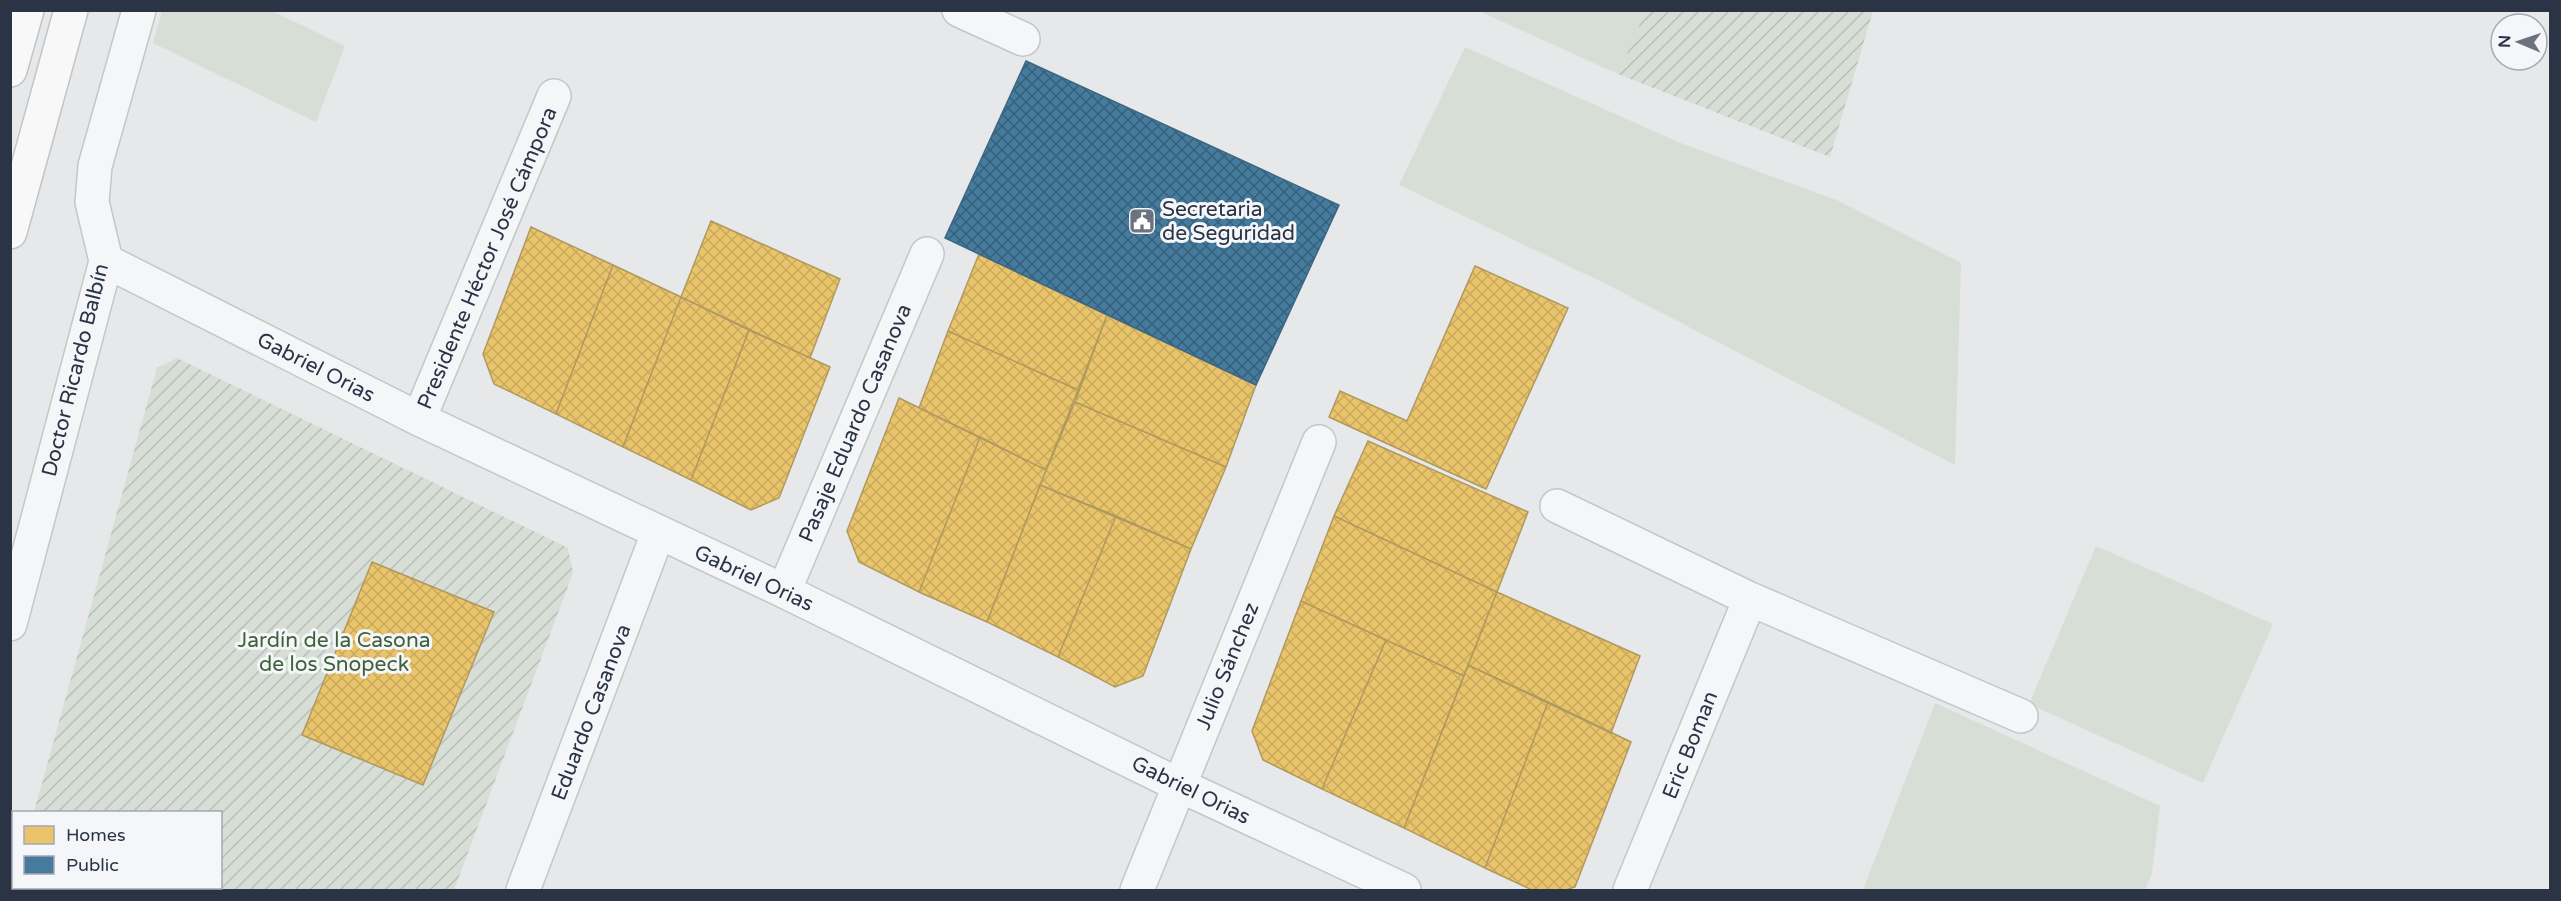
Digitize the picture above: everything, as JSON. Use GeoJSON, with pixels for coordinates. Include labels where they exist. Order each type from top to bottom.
{"type":"FeatureCollection","features":[{"type":"Feature","properties":{"kind":"main road"},"geometry":{"type":"LineString","coordinates":[[10,70],[27,10]]}},
{"type":"Feature","properties":{"kind":"main road"},"geometry":{"type":"LineString","coordinates":[[10,232],[71,10]]}},
{"type":"Feature","properties":{"kind":"street","name":"Doctor Ricardo Balbín"},"geometry":{"type":"LineString","coordinates":[[10,624],[106,261],[92,202],[95,166],[139,10]]}},
{"type":"Feature","properties":{"kind":"street"},"geometry":{"type":"LineString","coordinates":[[959,10],[1023,39]]}},
{"type":"Feature","properties":{"kind":"street","name":"Presidente Héctor José Cámpora"},"geometry":{"type":"LineString","coordinates":[[419,419],[554,96]]}},
{"type":"Feature","properties":{"kind":"street","name":"Pasaje Eduardo Casanova"},"geometry":{"type":"LineString","coordinates":[[784,591],[927,254]]}},
{"type":"Feature","properties":{"kind":"street","name":"Gabriel Orias"},"geometry":{"type":"LineString","coordinates":[[106,261],[419,419],[784,591],[1179,785],[1404,891]]}},
{"type":"Feature","properties":{"kind":"street","name":"Julio Sánchez"},"geometry":{"type":"LineString","coordinates":[[1137,891],[1319,442]]}},
{"type":"Feature","properties":{"kind":"street"},"geometry":{"type":"LineString","coordinates":[[1557,506],[1750,599],[2021,716]]}},
{"type":"Feature","properties":{"kind":"street","name":"Eduardo Casanova"},"geometry":{"type":"LineString","coordinates":[[523,891],[658,533]]}},
{"type":"Feature","properties":{"kind":"street","name":"Eric Boman"},"geometry":{"type":"LineString","coordinates":[[1630,891],[1750,599]]}},
{"type":"Feature","properties":{"kind":"green space"},"geometry":{"type":"Polygon","coordinates":[[[270,10],[345,46],[316,122],[153,43],[162,11],[270,10]]]}},
{"type":"Feature","properties":{"kind":"green space"},"geometry":{"type":"Polygon","coordinates":[[[1646,10],[1873,11],[1830,157],[1618,74],[1646,10]]]}},
{"type":"Feature","properties":{"kind":"green space"},"geometry":{"type":"Polygon","coordinates":[[[1479,11],[1646,11],[1618,74],[1479,11]]]}},
{"type":"Feature","properties":{"kind":"green space"},"geometry":{"type":"Polygon","coordinates":[[[1465,47],[1678,142],[1839,201],[1961,263],[1955,465],[1604,283],[1399,185],[1465,47]]]}},
{"type":"Feature","properties":{"kind":"green space","name":"Jardín de la Casona de los Snopeck"},"geometry":{"type":"Polygon","coordinates":[[[177,358],[568,548],[573,573],[454,890],[13,890],[222,889],[222,811],[34,811],[157,368],[177,358]]]}},
{"type":"Feature","properties":{"kind":"green space"},"geometry":{"type":"Polygon","coordinates":[[[2096,546],[2273,624],[2203,783],[2029,704],[2096,546]]]}},
{"type":"Feature","properties":{"kind":"green space"},"geometry":{"type":"Polygon","coordinates":[[[1935,703],[2160,806],[2152,873],[2145,890],[1863,890],[1935,703]]]}},
{"type":"Feature","properties":{"kind":"building: Homes"},"geometry":{"type":"Polygon","coordinates":[[[711,221],[840,279],[810,358],[681,297],[711,221]]]}},
{"type":"Feature","properties":{"kind":"building: Homes"},"geometry":{"type":"Polygon","coordinates":[[[531,227],[613,265],[556,414],[494,384],[483,354],[531,227]]]}},
{"type":"Feature","properties":{"kind":"building: Homes"},"geometry":{"type":"Polygon","coordinates":[[[979,254],[1107,315],[1078,390],[948,331],[979,254]]]}},
{"type":"Feature","properties":{"kind":"building: Homes"},"geometry":{"type":"Polygon","coordinates":[[[613,265],[681,297],[623,447],[556,414],[613,265]]]}},
{"type":"Feature","properties":{"kind":"building: Homes"},"geometry":{"type":"Polygon","coordinates":[[[1475,266],[1568,308],[1486,489],[1329,417],[1340,391],[1407,421],[1475,266]]]}},
{"type":"Feature","properties":{"kind":"building: Homes"},"geometry":{"type":"Polygon","coordinates":[[[681,297],[749,330],[691,480],[623,447],[681,297]]]}},
{"type":"Feature","properties":{"kind":"building: Homes"},"geometry":{"type":"Polygon","coordinates":[[[1107,315],[1256,385],[1226,467],[1075,402],[1107,315]]]}},
{"type":"Feature","properties":{"kind":"building: Homes"},"geometry":{"type":"Polygon","coordinates":[[[749,330],[830,367],[779,498],[751,510],[691,480],[749,330]]]}},
{"type":"Feature","properties":{"kind":"building: Homes"},"geometry":{"type":"Polygon","coordinates":[[[948,331],[1078,390],[1046,470],[919,408],[948,331]]]}},
{"type":"Feature","properties":{"kind":"building: Homes"},"geometry":{"type":"Polygon","coordinates":[[[899,398],[980,437],[919,592],[859,562],[847,531],[899,398]]]}},
{"type":"Feature","properties":{"kind":"building: Homes"},"geometry":{"type":"Polygon","coordinates":[[[1075,402],[1226,467],[1191,549],[1040,485],[1075,402]]]}},
{"type":"Feature","properties":{"kind":"building: Homes"},"geometry":{"type":"Polygon","coordinates":[[[980,437],[1046,470],[987,622],[919,592],[980,437]]]}},
{"type":"Feature","properties":{"kind":"building: Homes"},"geometry":{"type":"Polygon","coordinates":[[[1368,441],[1528,512],[1497,592],[1334,516],[1368,441]]]}},
{"type":"Feature","properties":{"kind":"building: Homes"},"geometry":{"type":"Polygon","coordinates":[[[1040,485],[1116,516],[1058,657],[987,622],[1040,485]]]}},
{"type":"Feature","properties":{"kind":"building: Homes"},"geometry":{"type":"Polygon","coordinates":[[[1116,516],[1191,549],[1143,676],[1115,687],[1058,657],[1116,516]]]}},
{"type":"Feature","properties":{"kind":"building: Homes"},"geometry":{"type":"Polygon","coordinates":[[[1334,516],[1497,592],[1464,676],[1301,601],[1334,516]]]}},
{"type":"Feature","properties":{"kind":"building: Homes"},"geometry":{"type":"Polygon","coordinates":[[[372,562],[494,612],[423,785],[302,735],[372,562]]]}},
{"type":"Feature","properties":{"kind":"building: Homes"},"geometry":{"type":"Polygon","coordinates":[[[1497,592],[1640,656],[1611,733],[1468,665],[1497,592]]]}},
{"type":"Feature","properties":{"kind":"building: Homes"},"geometry":{"type":"Polygon","coordinates":[[[1301,601],[1386,640],[1322,789],[1263,760],[1252,731],[1301,601]]]}},
{"type":"Feature","properties":{"kind":"building: Homes"},"geometry":{"type":"Polygon","coordinates":[[[1386,640],[1464,676],[1404,828],[1322,789],[1386,640]]]}},
{"type":"Feature","properties":{"kind":"building: Homes"},"geometry":{"type":"Polygon","coordinates":[[[1468,665],[1548,702],[1485,868],[1404,828],[1468,665]]]}},
{"type":"Feature","properties":{"kind":"building: Homes"},"geometry":{"type":"Polygon","coordinates":[[[1548,702],[1631,742],[1575,887],[1566,890],[1532,890],[1485,868],[1548,702]]]}},
{"type":"Feature","properties":{"kind":"building: Public","name":"Secretaria de Seguridad"},"geometry":{"type":"Polygon","coordinates":[[[1026,61],[1339,205],[1256,385],[945,238],[1026,61]]]}},
{"type":"Feature","properties":{"kind":"place","name":"Secretaria de Seguridad"},"geometry":{"type":"Point","coordinates":[1142,221]}}]}
